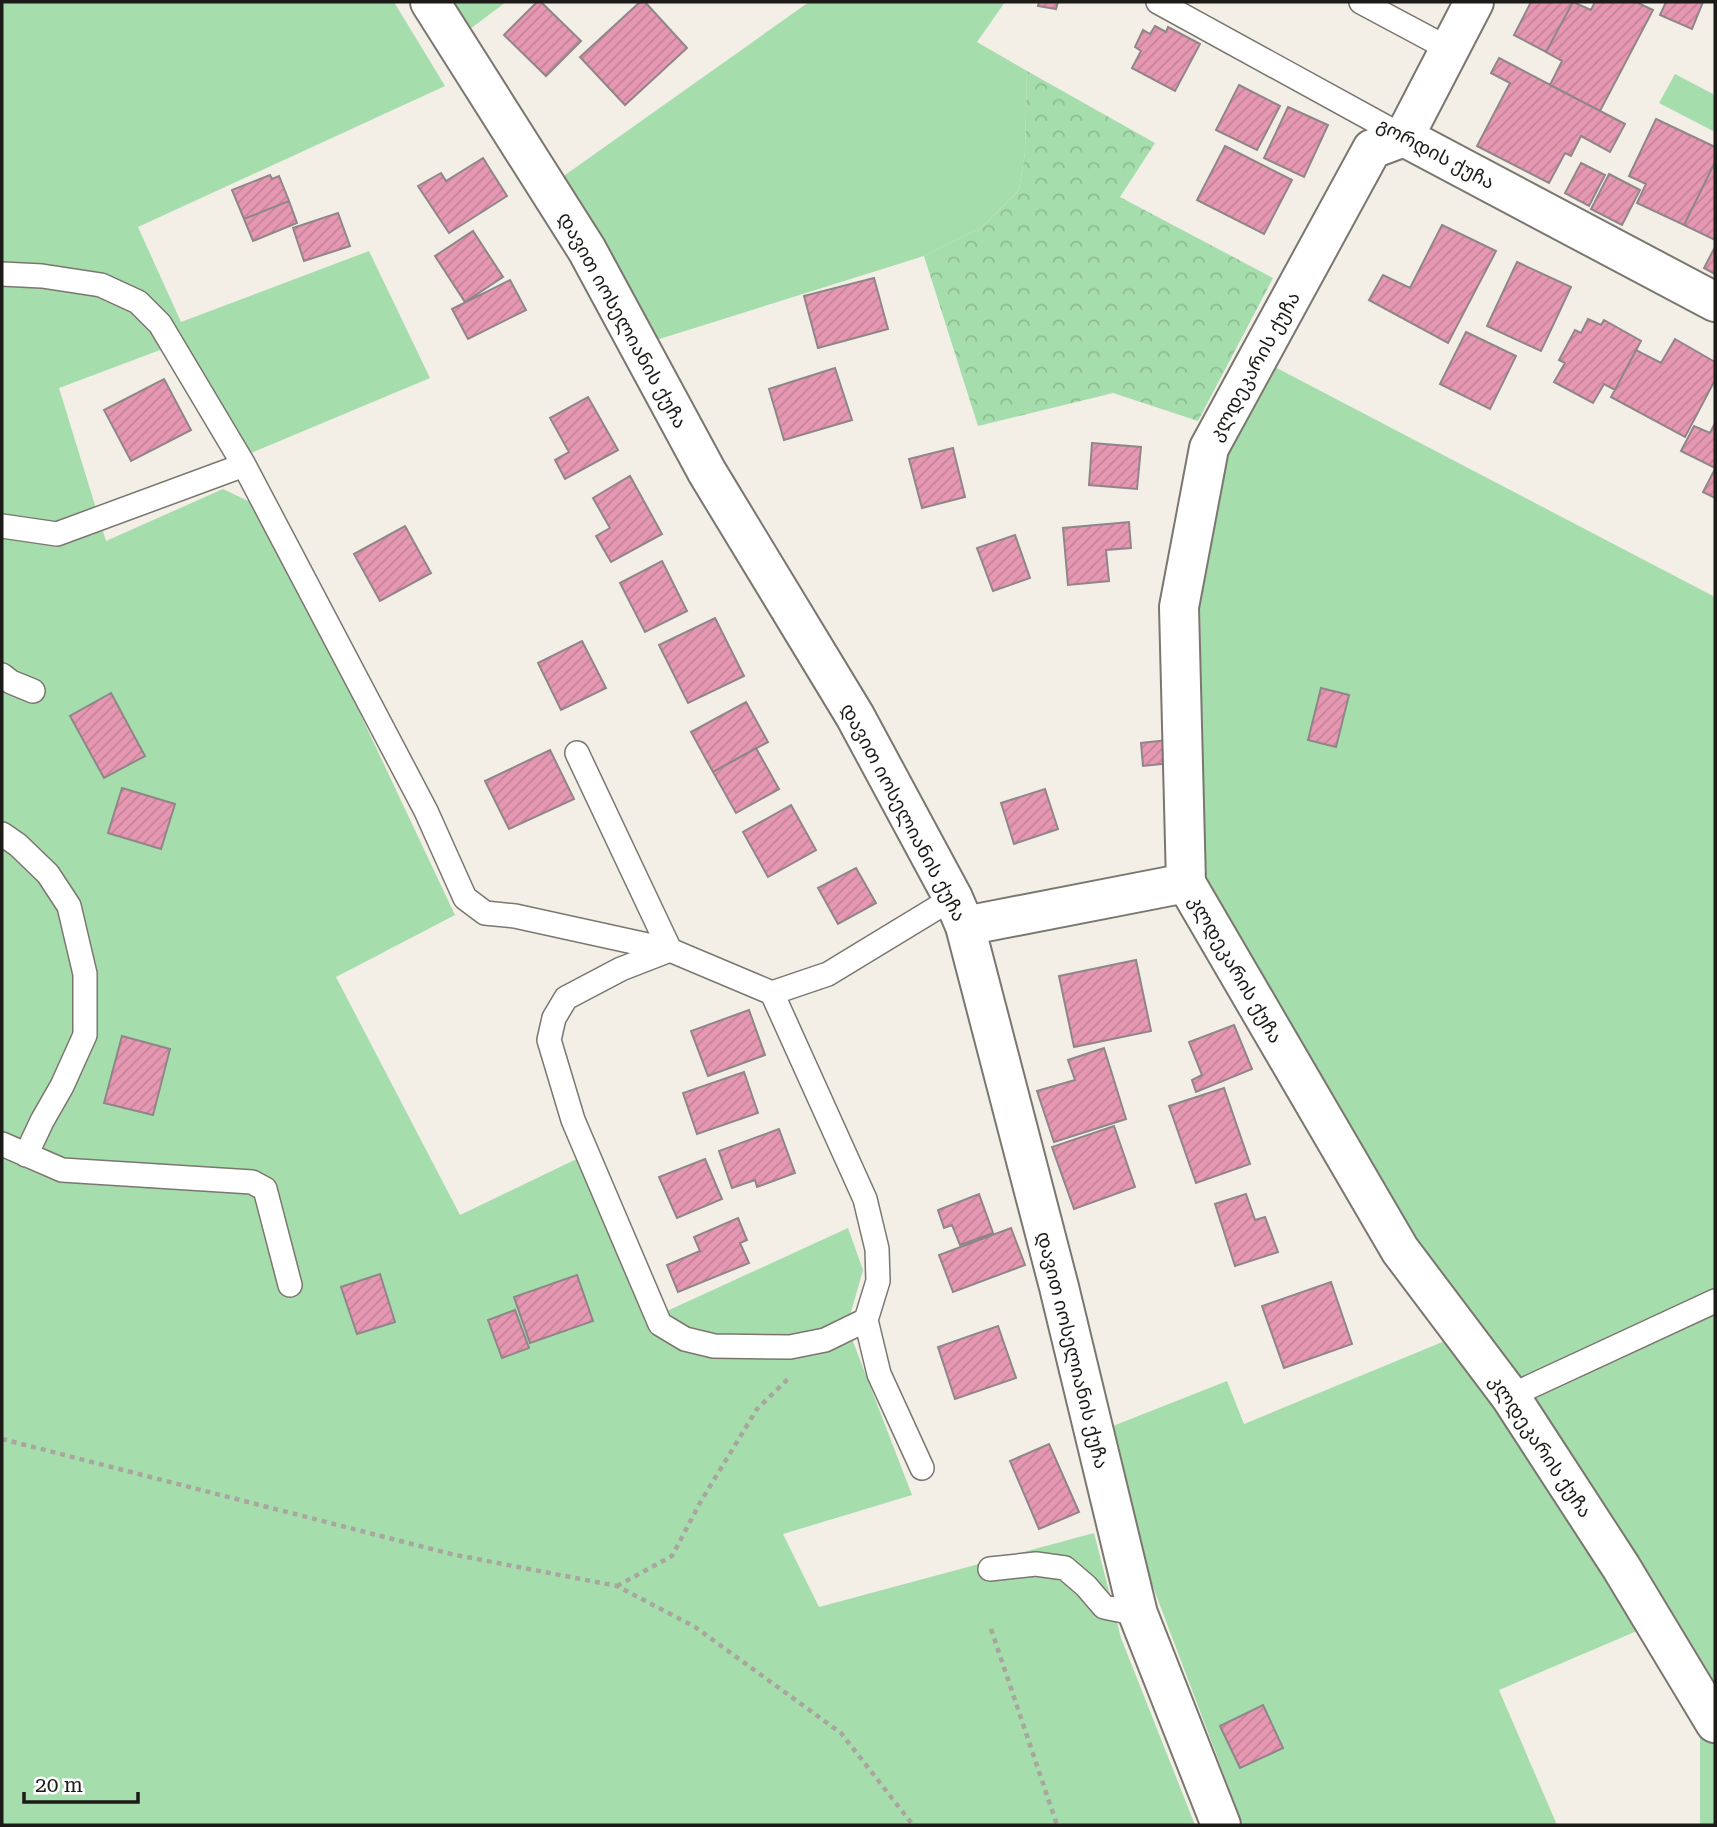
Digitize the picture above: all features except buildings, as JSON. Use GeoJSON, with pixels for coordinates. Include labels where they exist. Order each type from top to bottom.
{"type":"FeatureCollection","features":[{"type":"Feature","properties":{"kind":"street","name":"დავით იოსელიანის ქუჩა"},"geometry":{"type":"LineString","coordinates":[[430,2],[587,250],[707,472],[855,716],[959,912],[1059,1287],[1138,1614],[1221,1825]]}},
{"type":"Feature","properties":{"kind":"street"},"geometry":{"type":"LineString","coordinates":[[1404,137],[1474,2]]}},
{"type":"Feature","properties":{"kind":"street","name":"გორდის ქუჩა"},"geometry":{"type":"LineString","coordinates":[[1404,137],[1715,302]]}},
{"type":"Feature","properties":{"kind":"street","name":"კლდეკარის ქუჩა"},"geometry":{"type":"LineString","coordinates":[[1404,137],[1372,149],[1209,448],[1197,525],[1179,607],[1186,883],[1400,1250],[1510,1396],[1621,1567],[1715,1723]]}},
{"type":"Feature","properties":{"kind":"street"},"geometry":{"type":"LineString","coordinates":[[959,912],[1186,883]]}},
{"type":"Feature","properties":{"kind":"lane","name":"გორდის ქუჩა"},"geometry":{"type":"LineString","coordinates":[[1158,2],[1404,137]]}},
{"type":"Feature","properties":{"kind":"lane"},"geometry":{"type":"LineString","coordinates":[[1361,2],[1449,48]]}},
{"type":"Feature","properties":{"kind":"lane"},"geometry":{"type":"LineString","coordinates":[[2,274],[42,276],[101,285],[138,302],[160,324],[244,465],[426,811],[465,898],[485,913],[515,916],[670,950],[772,993],[828,974],[959,912]]}},
{"type":"Feature","properties":{"kind":"lane"},"geometry":{"type":"LineString","coordinates":[[2,526],[57,534],[244,465]]}},
{"type":"Feature","properties":{"kind":"lane"},"geometry":{"type":"LineString","coordinates":[[2,675],[33,691]]}},
{"type":"Feature","properties":{"kind":"lane"},"geometry":{"type":"LineString","coordinates":[[577,752],[670,950]]}},
{"type":"Feature","properties":{"kind":"lane"},"geometry":{"type":"LineString","coordinates":[[2,834],[18,845],[48,874],[69,906],[85,974],[85,1035],[26,1155]]}},
{"type":"Feature","properties":{"kind":"lane"},"geometry":{"type":"LineString","coordinates":[[670,950],[621,970],[566,998],[554,1018],[549,1040],[573,1120],[660,1324],[685,1339],[714,1346],[790,1346],[825,1340],[866,1320]]}},
{"type":"Feature","properties":{"kind":"lane"},"geometry":{"type":"LineString","coordinates":[[772,993],[864,1199],[878,1259],[878,1281],[866,1320],[879,1374],[922,1468]]}},
{"type":"Feature","properties":{"kind":"lane"},"geometry":{"type":"LineString","coordinates":[[2,1144],[62,1170],[252,1182],[265,1189],[290,1286]]}},
{"type":"Feature","properties":{"kind":"lane"},"geometry":{"type":"LineString","coordinates":[[1510,1396],[1715,1301]]}},
{"type":"Feature","properties":{"kind":"lane"},"geometry":{"type":"LineString","coordinates":[[990,1569],[1036,1564],[1065,1568],[1086,1586],[1104,1607],[1138,1614]]}},
{"type":"Feature","properties":{"kind":"path"},"geometry":{"type":"LineString","coordinates":[[617,1586],[672,1556],[701,1501],[757,1409],[805,1364],[825,1340]]}},
{"type":"Feature","properties":{"kind":"path"},"geometry":{"type":"LineString","coordinates":[[2,1439],[450,1554],[617,1586],[695,1628],[841,1733],[913,1825]]}},
{"type":"Feature","properties":{"kind":"path"},"geometry":{"type":"LineString","coordinates":[[991,1629],[1057,1825]]}},
{"type":"Feature","properties":{"kind":"green space"},"geometry":{"type":"Polygon","coordinates":[[[2,2],[394,2],[445,86],[138,227],[181,322],[369,251],[430,378],[244,456],[184,341],[59,388],[106,541],[223,489],[263,508],[455,915],[336,977],[460,1215],[589,1153],[656,1316],[848,1228],[863,1270],[847,1326],[912,1495],[783,1534],[819,1607],[1094,1533],[1121,1638],[1195,1825],[2,1825],[2,2]]]}},
{"type":"Feature","properties":{"kind":"green space"},"geometry":{"type":"Polygon","coordinates":[[[447,2],[506,2],[466,32],[447,2]]]}},
{"type":"Feature","properties":{"kind":"green space"},"geometry":{"type":"Polygon","coordinates":[[[809,2],[1005,2],[977,42],[1027,71],[1025,152],[1019,190],[982,227],[924,256],[650,342],[558,180],[809,2]]]}},
{"type":"Feature","properties":{"kind":"green space"},"geometry":{"type":"Polygon","coordinates":[[[1027,71],[1155,143],[1120,197],[1273,278],[1198,421],[1113,393],[978,426],[924,256],[982,227],[1019,190],[1025,152],[1027,71]]]}},
{"type":"Feature","properties":{"kind":"green space"},"geometry":{"type":"Polygon","coordinates":[[[1675,74],[1715,95],[1715,132],[1659,103],[1675,74]]]}},
{"type":"Feature","properties":{"kind":"green space"},"geometry":{"type":"Polygon","coordinates":[[[1267,363],[1715,597],[1715,1825],[1700,1825],[1700,1738],[1651,1625],[1499,1690],[1557,1825],[1243,1825],[1144,1563],[1113,1426],[1227,1381],[1244,1424],[1481,1326],[1397,1212],[1201,880],[1204,811],[1200,607],[1228,457],[1267,363]]]}}]}
